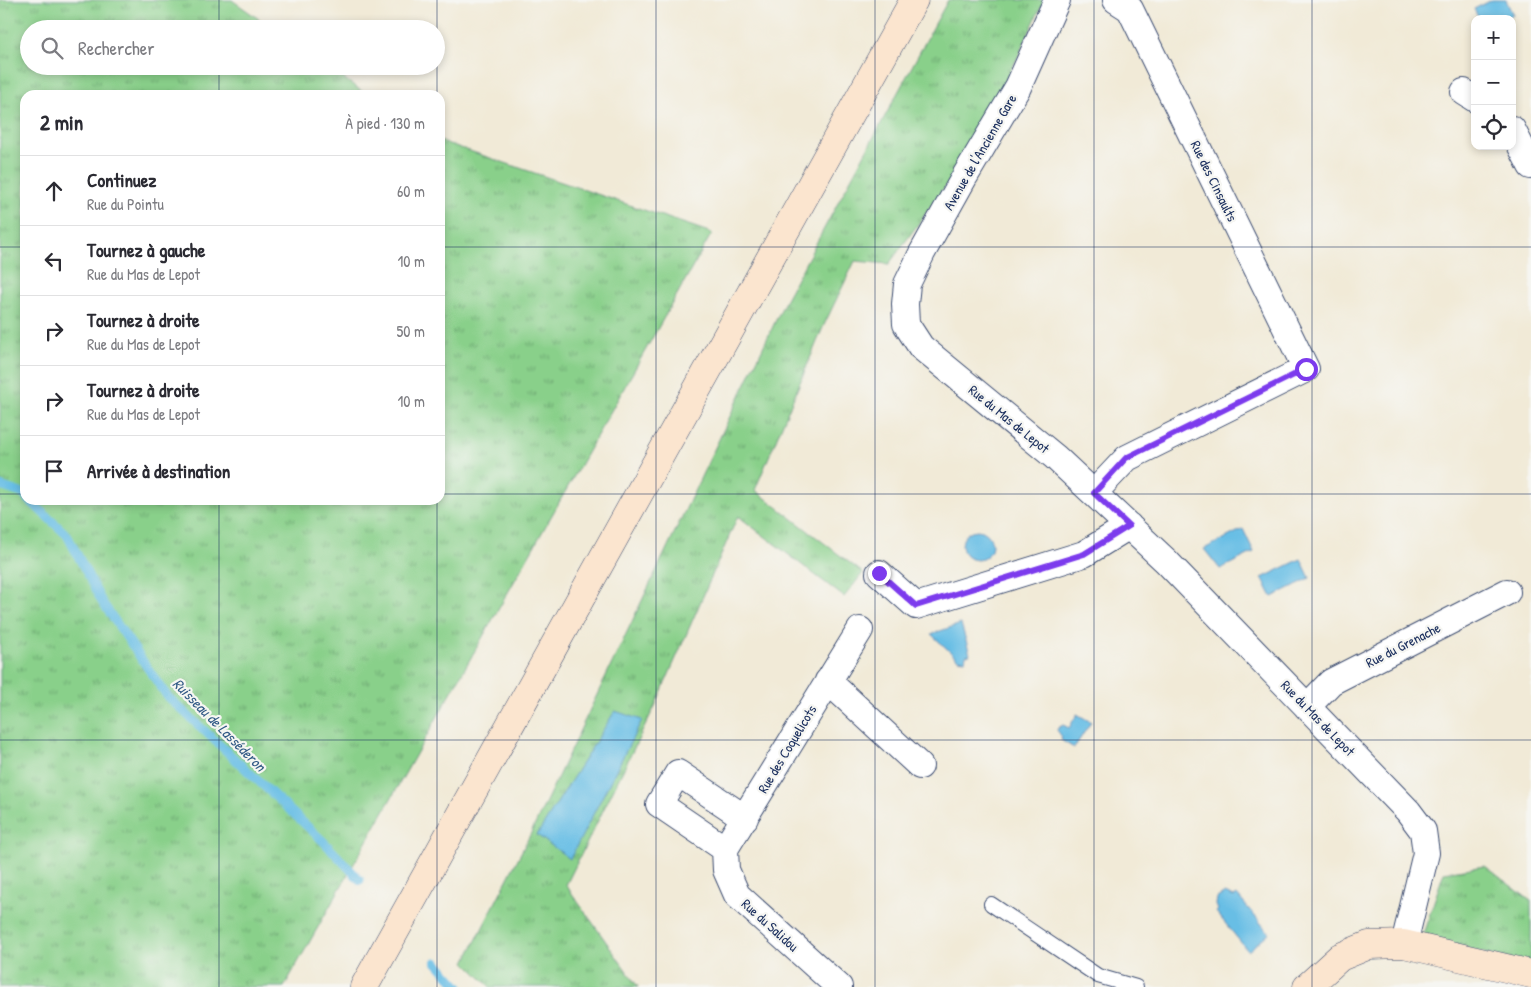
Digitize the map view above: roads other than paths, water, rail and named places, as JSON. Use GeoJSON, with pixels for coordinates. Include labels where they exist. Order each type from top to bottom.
{"type":"FeatureCollection","features":[{"type":"Feature","properties":{"kind":"main road"},"geometry":{"type":"LineString","coordinates":[[364,987],[914,0]]}},
{"type":"Feature","properties":{"kind":"main road"},"geometry":{"type":"LineString","coordinates":[[1308,987],[1340,957],[1369,944],[1404,944],[1531,974]]}},
{"type":"Feature","properties":{"kind":"street","name":"Avenue de l'Ancienne Gare"},"geometry":{"type":"LineString","coordinates":[[905,304],[907,284],[922,253],[1018,87],[1057,0]]}},
{"type":"Feature","properties":{"kind":"street","name":"Rue des Cinsaults"},"geometry":{"type":"LineString","coordinates":[[1094,493],[1126,458],[1306,369],[1132,3]]}},
{"type":"Feature","properties":{"kind":"street"},"geometry":{"type":"LineString","coordinates":[[1516,137],[1531,166]]}},
{"type":"Feature","properties":{"kind":"street","name":"Rue du Mas de Lepot"},"geometry":{"type":"LineString","coordinates":[[905,304],[906,324],[921,347],[1055,457],[1166,560],[1408,812],[1423,831],[1426,853],[1404,944]]}},
{"type":"Feature","properties":{"kind":"street"},"geometry":{"type":"LineString","coordinates":[[879,573],[916,606],[1084,554],[1129,526]]}},
{"type":"Feature","properties":{"kind":"street","name":"Rue du Grenache"},"geometry":{"type":"LineString","coordinates":[[1307,707],[1331,682],[1506,592]]}},
{"type":"Feature","properties":{"kind":"street","name":"Rue des Coquelicots"},"geometry":{"type":"LineString","coordinates":[[726,849],[860,630]]}},
{"type":"Feature","properties":{"kind":"street"},"geometry":{"type":"LineString","coordinates":[[828,681],[920,766]]}},
{"type":"Feature","properties":{"kind":"street"},"geometry":{"type":"LineString","coordinates":[[726,849],[658,804],[678,773],[745,818]]}},
{"type":"Feature","properties":{"kind":"street","name":"Rue du Salidou"},"geometry":{"type":"LineString","coordinates":[[726,849],[726,870],[737,895],[839,987]]}},
{"type":"Feature","properties":{"kind":"lane"},"geometry":{"type":"LineString","coordinates":[[991,904],[1098,976],[1136,987]]}},
{"type":"Feature","properties":{"kind":"water"},"geometry":{"type":"Polygon","coordinates":[[[1492,0],[1506,0],[1513,15],[1477,15],[1474,9],[1492,0]]]}},
{"type":"Feature","properties":{"kind":"water"},"geometry":{"type":"Polygon","coordinates":[[[1243,529],[1254,552],[1220,569],[1204,549],[1243,529]]]}},
{"type":"Feature","properties":{"kind":"water"},"geometry":{"type":"Polygon","coordinates":[[[977,530],[988,534],[992,545],[988,556],[977,560],[966,556],[962,545],[966,534],[977,530]]]}},
{"type":"Feature","properties":{"kind":"water"},"geometry":{"type":"Polygon","coordinates":[[[1301,559],[1310,578],[1272,597],[1262,578],[1301,559]]]}},
{"type":"Feature","properties":{"kind":"water"},"geometry":{"type":"Polygon","coordinates":[[[961,624],[970,654],[966,655],[965,660],[958,659],[931,634],[961,624]]]}},
{"type":"Feature","properties":{"kind":"water"},"geometry":{"type":"Polygon","coordinates":[[[615,711],[642,720],[570,859],[537,835],[615,711]]]}},
{"type":"Feature","properties":{"kind":"water"},"geometry":{"type":"Polygon","coordinates":[[[1077,714],[1091,722],[1074,748],[1061,740],[1062,737],[1057,730],[1063,725],[1069,728],[1077,714]]]}},
{"type":"Feature","properties":{"kind":"water"},"geometry":{"type":"Polygon","coordinates":[[[1225,893],[1234,897],[1237,895],[1269,933],[1248,951],[1216,912],[1218,910],[1216,905],[1217,898],[1225,893]]]}},
{"type":"Feature","properties":{"kind":"waterway","name":"Ruisseau de Lasséderon"},"geometry":{"type":"LineString","coordinates":[[0,486],[20,493]]}},
{"type":"Feature","properties":{"kind":"waterway","name":"Ruisseau de Lasséderon"},"geometry":{"type":"LineString","coordinates":[[34,505],[67,535],[102,602],[167,696],[323,841],[360,880]]}},
{"type":"Feature","properties":{"kind":"waterway","name":"Ruisseau de Lasséderon"},"geometry":{"type":"LineString","coordinates":[[436,962],[459,987]]}}]}
